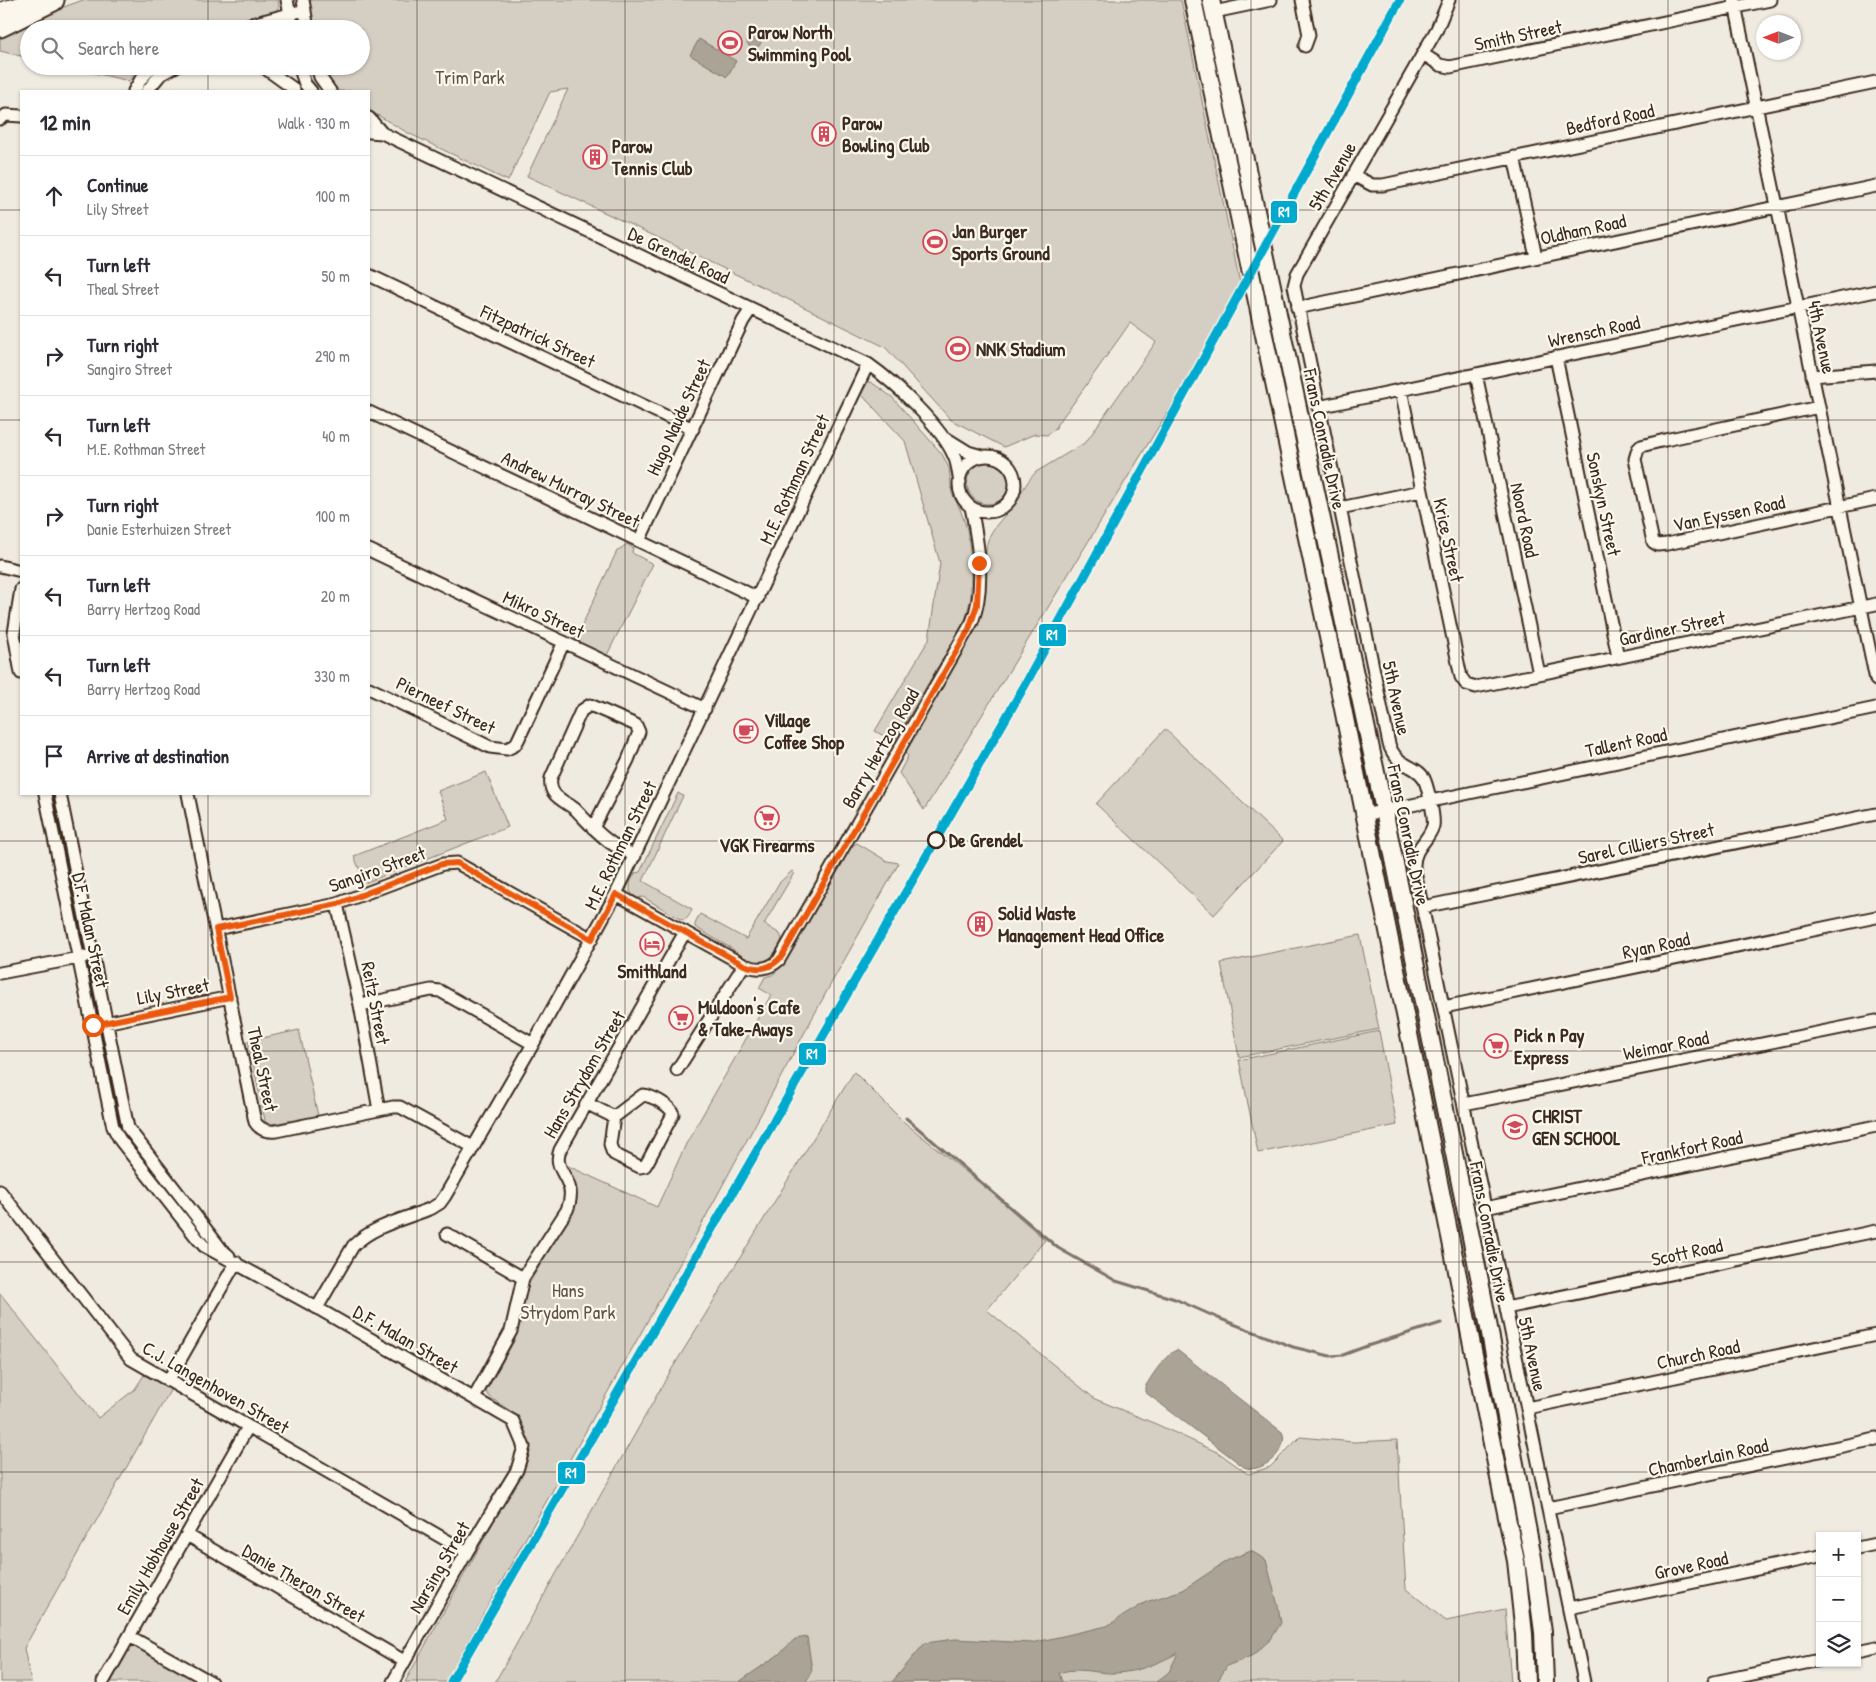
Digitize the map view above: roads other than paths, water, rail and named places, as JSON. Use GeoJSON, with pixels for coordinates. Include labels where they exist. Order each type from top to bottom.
{"type":"FeatureCollection","features":[{"type":"Feature","properties":{"kind":"highway"},"geometry":{"type":"LineString","coordinates":[[0,26],[53,0]]}},
{"type":"Feature","properties":{"kind":"main road"},"geometry":{"type":"LineString","coordinates":[[0,12],[38,0]]}},
{"type":"Feature","properties":{"kind":"main road","name":"Frans Conradie Drive"},"geometry":{"type":"LineString","coordinates":[[1192,0],[1338,684],[1516,1561],[1524,1634],[1526,1682]]}},
{"type":"Feature","properties":{"kind":"main road","name":"Frans Conradie Drive"},"geometry":{"type":"LineString","coordinates":[[1213,6],[1384,810],[1476,1261],[1533,1558],[1542,1632],[1545,1682]]}},
{"type":"Feature","properties":{"kind":"street"},"geometry":{"type":"LineString","coordinates":[[287,0],[290,20]]}},
{"type":"Feature","properties":{"kind":"street"},"geometry":{"type":"LineString","coordinates":[[1213,6],[1271,0]]}},
{"type":"Feature","properties":{"kind":"street"},"geometry":{"type":"LineString","coordinates":[[1302,0],[1309,35],[1306,46]]}},
{"type":"Feature","properties":{"kind":"street","name":"5th Avenue"},"geometry":{"type":"LineString","coordinates":[[1449,0],[1437,29],[1297,274],[1294,286],[1390,748],[1398,760],[1423,776],[1429,801],[1433,821],[1432,827],[1415,855],[1414,860],[1584,1682]]}},
{"type":"Feature","properties":{"kind":"street","name":"Smith Street"},"geometry":{"type":"LineString","coordinates":[[1423,54],[1440,65],[1450,67],[1735,4],[1770,0]]}},
{"type":"Feature","properties":{"kind":"street","name":"4th Avenue"},"geometry":{"type":"LineString","coordinates":[[1735,4],[1876,680]]}},
{"type":"Feature","properties":{"kind":"street"},"geometry":{"type":"LineString","coordinates":[[265,20],[290,13],[304,5],[307,20]]}},
{"type":"Feature","properties":{"kind":"street"},"geometry":{"type":"LineString","coordinates":[[135,90],[145,75]]}},
{"type":"Feature","properties":{"kind":"street"},"geometry":{"type":"LineString","coordinates":[[148,90],[160,75]]}},
{"type":"Feature","properties":{"kind":"street"},"geometry":{"type":"LineString","coordinates":[[275,75],[294,89]]}},
{"type":"Feature","properties":{"kind":"street"},"geometry":{"type":"LineString","coordinates":[[302,75],[305,84],[310,90]]}},
{"type":"Feature","properties":{"kind":"street"},"geometry":{"type":"LineString","coordinates":[[319,75],[329,90]]}},
{"type":"Feature","properties":{"kind":"street","name":"Bedford Road"},"geometry":{"type":"LineString","coordinates":[[1353,175],[1372,185],[1383,185],[1876,82]]}},
{"type":"Feature","properties":{"kind":"street"},"geometry":{"type":"LineString","coordinates":[[0,119],[6,115],[20,116]]}},
{"type":"Feature","properties":{"kind":"street","name":"De Grendel Road"},"geometry":{"type":"LineString","coordinates":[[370,119],[382,133]]}},
{"type":"Feature","properties":{"kind":"street","name":"De Grendel Road"},"geometry":{"type":"LineString","coordinates":[[370,132],[382,133],[868,364],[898,387],[941,435],[954,456],[960,482]]}},
{"type":"Feature","properties":{"kind":"street"},"geometry":{"type":"LineString","coordinates":[[1514,157],[1536,257]]}},
{"type":"Feature","properties":{"kind":"street","name":"Oldham Road"},"geometry":{"type":"LineString","coordinates":[[1298,308],[1876,186]]}},
{"type":"Feature","properties":{"kind":"street","name":"Fitzpatrick Street"},"geometry":{"type":"LineString","coordinates":[[370,274],[693,428]]}},
{"type":"Feature","properties":{"kind":"street","name":"Wrensch Road"},"geometry":{"type":"LineString","coordinates":[[1318,407],[1876,291]]}},
{"type":"Feature","properties":{"kind":"street","name":"Hugo Naude Street"},"geometry":{"type":"LineString","coordinates":[[639,541],[743,321],[751,309]]}},
{"type":"Feature","properties":{"kind":"street","name":"Sonskyn Street"},"geometry":{"type":"LineString","coordinates":[[1556,357],[1618,657]]}},
{"type":"Feature","properties":{"kind":"street","name":"M.E. Rothman Street"},"geometry":{"type":"LineString","coordinates":[[317,1308],[353,1246],[376,1229],[440,1203],[473,1147],[533,1044],[616,894],[868,364]]}},
{"type":"Feature","properties":{"kind":"street"},"geometry":{"type":"LineString","coordinates":[[1812,376],[1876,371]]}},
{"type":"Feature","properties":{"kind":"street","name":"Noord Road"},"geometry":{"type":"LineString","coordinates":[[1476,374],[1539,674]]}},
{"type":"Feature","properties":{"kind":"street","name":"Krice Street"},"geometry":{"type":"LineString","coordinates":[[1401,390],[1461,677],[1466,684],[1476,688]]}},
{"type":"Feature","properties":{"kind":"street","name":"Van Eyssen Road"},"geometry":{"type":"LineString","coordinates":[[1819,407],[1665,440],[1644,445],[1638,449],[1635,459],[1636,466],[1652,539],[1658,545],[1876,499]]}},
{"type":"Feature","properties":{"kind":"street","name":"Andrew Murray Street"},"geometry":{"type":"LineString","coordinates":[[370,412],[758,598]]}},
{"type":"Feature","properties":{"kind":"street","name":"De Grendel Road"},"geometry":{"type":"LineString","coordinates":[[941,435],[968,452],[982,456]]}},
{"type":"Feature","properties":{"kind":"street"},"geometry":{"type":"LineString","coordinates":[[982,456],[997,458],[1010,467],[1014,475],[1014,492],[1004,506],[988,512],[972,507],[965,500],[961,492],[960,482],[962,473],[974,460],[982,456]]}},
{"type":"Feature","properties":{"kind":"street"},"geometry":{"type":"LineString","coordinates":[[1340,508],[1421,491]]}},
{"type":"Feature","properties":{"kind":"street","name":"Barry Hertzog Road"},"geometry":{"type":"LineString","coordinates":[[744,965],[754,969],[764,969],[774,964],[782,956],[969,629],[976,613],[978,595],[978,550],[972,507]]}},
{"type":"Feature","properties":{"kind":"street","name":"Mikro Street"},"geometry":{"type":"LineString","coordinates":[[370,550],[705,709]]}},
{"type":"Feature","properties":{"kind":"street"},"geometry":{"type":"LineString","coordinates":[[0,566],[20,571]]}},
{"type":"Feature","properties":{"kind":"street"},"geometry":{"type":"LineString","coordinates":[[20,595],[14,633],[20,667]]}},
{"type":"Feature","properties":{"kind":"street","name":"Gardiner Street"},"geometry":{"type":"LineString","coordinates":[[1476,688],[1876,604]]}},
{"type":"Feature","properties":{"kind":"street","name":"Pierneef Street"},"geometry":{"type":"LineString","coordinates":[[370,688],[490,746],[507,749],[515,745],[518,740],[564,642]]}},
{"type":"Feature","properties":{"kind":"street"},"geometry":{"type":"LineString","coordinates":[[593,828],[628,760],[639,732],[636,725],[590,705],[581,711],[550,781],[553,792],[558,799],[572,807],[593,828],[608,841],[635,856]]}},
{"type":"Feature","properties":{"kind":"street","name":"Tallent Road"},"geometry":{"type":"LineString","coordinates":[[1364,814],[1876,708]]}},
{"type":"Feature","properties":{"kind":"street","name":"D.F. Malan Street"},"geometry":{"type":"LineString","coordinates":[[45,795],[113,1127],[117,1136],[196,1238],[210,1250],[236,1262],[513,1421],[524,1446],[517,1470]]}},
{"type":"Feature","properties":{"kind":"street","name":"D.F. Malan Street"},"geometry":{"type":"LineString","coordinates":[[60,795],[128,1128],[222,1250],[236,1262]]}},
{"type":"Feature","properties":{"kind":"street","name":"Theal Street"},"geometry":{"type":"LineString","coordinates":[[188,795],[255,1122],[258,1127],[263,1130],[276,1131],[393,1106],[400,1107],[473,1147]]}},
{"type":"Feature","properties":{"kind":"street","name":"Sarel Cilliers Street"},"geometry":{"type":"LineString","coordinates":[[1423,907],[1876,814]]}},
{"type":"Feature","properties":{"kind":"street","name":"Sangiro Street"},"geometry":{"type":"LineString","coordinates":[[216,929],[338,904],[442,864],[452,862],[457,863],[592,939]]}},
{"type":"Feature","properties":{"kind":"street"},"geometry":{"type":"LineString","coordinates":[[616,894],[744,965],[677,1070]]}},
{"type":"Feature","properties":{"kind":"street","name":"Reitz Street"},"geometry":{"type":"LineString","coordinates":[[338,904],[360,1005],[379,1110]]}},
{"type":"Feature","properties":{"kind":"street","name":"Ryan Road"},"geometry":{"type":"LineString","coordinates":[[1444,1007],[1876,917]]}},
{"type":"Feature","properties":{"kind":"street","name":"Hans Strydom Street"},"geometry":{"type":"LineString","coordinates":[[474,1398],[511,1331],[523,1278],[567,1210],[571,1200],[571,1188],[557,1157],[685,932]]}},
{"type":"Feature","properties":{"kind":"street"},"geometry":{"type":"LineString","coordinates":[[0,973],[92,955]]}},
{"type":"Feature","properties":{"kind":"street"},"geometry":{"type":"LineString","coordinates":[[360,1005],[431,990],[440,992],[533,1044]]}},
{"type":"Feature","properties":{"kind":"street","name":"Lily Street"},"geometry":{"type":"LineString","coordinates":[[93,1025],[230,997]]}},
{"type":"Feature","properties":{"kind":"street","name":"Weimar Road"},"geometry":{"type":"LineString","coordinates":[[1464,1104],[1876,1021]]}},
{"type":"Feature","properties":{"kind":"street"},"geometry":{"type":"LineString","coordinates":[[643,1095],[670,1108],[673,1114],[645,1166],[640,1167],[614,1154],[612,1151],[610,1144],[614,1117],[643,1095]]}},
{"type":"Feature","properties":{"kind":"street"},"geometry":{"type":"LineString","coordinates":[[588,1104],[614,1117]]}},
{"type":"Feature","properties":{"kind":"street","name":"Frankfort Road"},"geometry":{"type":"LineString","coordinates":[[1485,1208],[1876,1126]]}},
{"type":"Feature","properties":{"kind":"street"},"geometry":{"type":"LineString","coordinates":[[117,1136],[128,1128]]}},
{"type":"Feature","properties":{"kind":"street","name":"C.J. Langenhoven Street"},"geometry":{"type":"LineString","coordinates":[[0,1191],[124,1352],[141,1366],[467,1552]]}},
{"type":"Feature","properties":{"kind":"street","name":"Scott Road"},"geometry":{"type":"LineString","coordinates":[[1506,1308],[1876,1231]]}},
{"type":"Feature","properties":{"kind":"street"},"geometry":{"type":"LineString","coordinates":[[447,1234],[523,1278]]}},
{"type":"Feature","properties":{"kind":"street"},"geometry":{"type":"LineString","coordinates":[[168,1381],[236,1262]]}},
{"type":"Feature","properties":{"kind":"street","name":"Church Road"},"geometry":{"type":"LineString","coordinates":[[1527,1408],[1876,1335]]}},
{"type":"Feature","properties":{"kind":"street","name":"Emily Hobhouse Street"},"geometry":{"type":"LineString","coordinates":[[103,1682],[248,1426]]}},
{"type":"Feature","properties":{"kind":"street","name":"Chamberlain Road"},"geometry":{"type":"LineString","coordinates":[[1548,1508],[1876,1439]]}},
{"type":"Feature","properties":{"kind":"street","name":"Narsing Street"},"geometry":{"type":"LineString","coordinates":[[393,1682],[467,1552],[517,1470]]}},
{"type":"Feature","properties":{"kind":"street","name":"Danie Theron Street"},"geometry":{"type":"LineString","coordinates":[[187,1534],[404,1662]]}},
{"type":"Feature","properties":{"kind":"street"},"geometry":{"type":"LineString","coordinates":[[1861,1547],[1876,1544]]}},
{"type":"Feature","properties":{"kind":"street","name":"Grove Road"},"geometry":{"type":"LineString","coordinates":[[1569,1608],[1816,1557]]}},
{"type":"Feature","properties":{"kind":"street"},"geometry":{"type":"LineString","coordinates":[[129,1636],[211,1682]]}},
{"type":"Feature","properties":{"kind":"street"},"geometry":{"type":"LineString","coordinates":[[1861,1651],[1876,1648]]}},
{"type":"Feature","properties":{"kind":"street"},"geometry":{"type":"LineString","coordinates":[[1714,1682],[1816,1661]]}},
{"type":"Feature","properties":{"kind":"waterway"},"geometry":{"type":"LineString","coordinates":[[906,1118],[1058,1248],[1116,1281],[1175,1299],[1293,1347],[1330,1356],[1343,1355],[1441,1323]]}},
{"type":"Feature","properties":{"kind":"place","name":"Parow North Swimming Pool"},"geometry":{"type":"Point","coordinates":[730,43]}},
{"type":"Feature","properties":{"kind":"place","name":"Parow Bowling Club"},"geometry":{"type":"Point","coordinates":[824,134]}},
{"type":"Feature","properties":{"kind":"place","name":"Parow Tennis Club"},"geometry":{"type":"Point","coordinates":[595,157]}},
{"type":"Feature","properties":{"kind":"place","name":"Jan Burger Sports Ground"},"geometry":{"type":"Point","coordinates":[935,242]}},
{"type":"Feature","properties":{"kind":"place","name":"NNK Stadium"},"geometry":{"type":"Point","coordinates":[958,349]}},
{"type":"Feature","properties":{"kind":"place","name":"Village Coffee Shop"},"geometry":{"type":"Point","coordinates":[746,731]}},
{"type":"Feature","properties":{"kind":"place","name":"VGK Firearms"},"geometry":{"type":"Point","coordinates":[767,818]}},
{"type":"Feature","properties":{"kind":"place","name":"De Grendel"},"geometry":{"type":"Point","coordinates":[936,840]}},
{"type":"Feature","properties":{"kind":"place","name":"Solid Waste Management Head Office"},"geometry":{"type":"Point","coordinates":[980,924]}},
{"type":"Feature","properties":{"kind":"place","name":"Smithland"},"geometry":{"type":"Point","coordinates":[652,944]}},
{"type":"Feature","properties":{"kind":"place","name":"Muldoon's Cafe & Take-Aways"},"geometry":{"type":"Point","coordinates":[681,1018]}},
{"type":"Feature","properties":{"kind":"place","name":"Pick n Pay Express"},"geometry":{"type":"Point","coordinates":[1496,1046]}},
{"type":"Feature","properties":{"kind":"place","name":"CHRIST GEN SCHOOL"},"geometry":{"type":"Point","coordinates":[1515,1127]}},
{"type":"Feature","properties":{"kind":"park label","name":"Trim Park"},"geometry":{"type":"Point","coordinates":[470,77]}},
{"type":"Feature","properties":{"kind":"park label","name":"Hans Strydom Park"},"geometry":{"type":"Point","coordinates":[568,1301]}}]}
